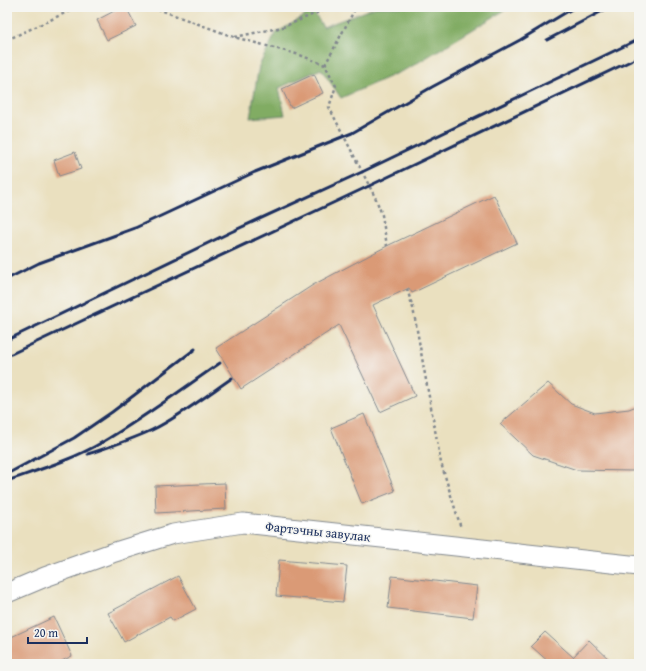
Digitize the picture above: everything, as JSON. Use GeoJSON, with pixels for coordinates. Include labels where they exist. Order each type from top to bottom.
{"type":"FeatureCollection","features":[{"type":"Feature","properties":{"kind":"street","name":"Фартэчны завулак"},"geometry":{"type":"LineString","coordinates":[[7,593],[45,577],[112,553],[173,534],[243,523],[639,566]]}},
{"type":"Feature","properties":{"kind":"path"},"geometry":{"type":"LineString","coordinates":[[7,40],[78,7]]}},
{"type":"Feature","properties":{"kind":"path"},"geometry":{"type":"LineString","coordinates":[[152,7],[234,37],[300,55],[324,65],[336,86],[329,107],[376,200],[382,215],[387,246]]}},
{"type":"Feature","properties":{"kind":"path"},"geometry":{"type":"LineString","coordinates":[[234,37],[283,28],[330,7]]}},
{"type":"Feature","properties":{"kind":"path"},"geometry":{"type":"LineString","coordinates":[[324,65],[356,7]]}},
{"type":"Feature","properties":{"kind":"path"},"geometry":{"type":"LineString","coordinates":[[407,289],[413,308],[441,463],[468,548]]}},
{"type":"Feature","properties":{"kind":"green space"},"geometry":{"type":"Polygon","coordinates":[[[376,7],[510,7],[409,68],[341,98],[321,69],[279,88],[285,115],[250,118],[259,66],[276,33],[313,11],[323,27],[376,7]]]}},
{"type":"Feature","properties":{"kind":"building"},"geometry":{"type":"Polygon","coordinates":[[[122,7],[126,7],[136,26],[107,40],[97,20],[122,7]]]}},
{"type":"Feature","properties":{"kind":"building"},"geometry":{"type":"Polygon","coordinates":[[[314,74],[323,93],[291,108],[282,89],[314,74]]]}},
{"type":"Feature","properties":{"kind":"building"},"geometry":{"type":"Polygon","coordinates":[[[75,152],[81,169],[59,176],[54,160],[75,152]]]}},
{"type":"Feature","properties":{"kind":"building"},"geometry":{"type":"Polygon","coordinates":[[[494,195],[517,243],[412,293],[409,288],[373,305],[415,396],[380,412],[339,325],[241,389],[216,348],[313,285],[389,245],[494,195]]]}},
{"type":"Feature","properties":{"kind":"building"},"geometry":{"type":"Polygon","coordinates":[[[548,383],[571,404],[595,413],[629,409],[639,405],[639,469],[632,471],[577,470],[533,455],[500,424],[548,383]]]}},
{"type":"Feature","properties":{"kind":"building"},"geometry":{"type":"Polygon","coordinates":[[[364,414],[395,491],[362,504],[331,428],[364,414]]]}},
{"type":"Feature","properties":{"kind":"building"},"geometry":{"type":"Polygon","coordinates":[[[225,483],[226,509],[156,513],[155,486],[225,483]]]}},
{"type":"Feature","properties":{"kind":"building"},"geometry":{"type":"Polygon","coordinates":[[[279,560],[347,566],[343,602],[276,596],[279,560]]]}},
{"type":"Feature","properties":{"kind":"building"},"geometry":{"type":"Polygon","coordinates":[[[178,576],[196,609],[173,621],[170,617],[124,642],[108,613],[178,576]]]}},
{"type":"Feature","properties":{"kind":"building"},"geometry":{"type":"Polygon","coordinates":[[[392,576],[477,586],[473,618],[388,608],[392,576]]]}},
{"type":"Feature","properties":{"kind":"building"},"geometry":{"type":"Polygon","coordinates":[[[54,617],[72,656],[56,664],[7,664],[7,639],[54,617]]]}},
{"type":"Feature","properties":{"kind":"building"},"geometry":{"type":"Polygon","coordinates":[[[545,632],[573,657],[589,640],[614,664],[551,664],[531,646],[545,632]]]}},
{"type":"Feature","properties":{"kind":"railway"},"geometry":{"type":"LineString","coordinates":[[7,279],[39,263],[135,228],[255,172],[352,133],[432,87],[520,40],[575,7]]}},
{"type":"Feature","properties":{"kind":"railway"},"geometry":{"type":"LineString","coordinates":[[547,40],[610,7]]}},
{"type":"Feature","properties":{"kind":"railway"},"geometry":{"type":"LineString","coordinates":[[7,340],[639,39]]}},
{"type":"Feature","properties":{"kind":"railway"},"geometry":{"type":"LineString","coordinates":[[7,356],[639,57]]}},
{"type":"Feature","properties":{"kind":"railway"},"geometry":{"type":"LineString","coordinates":[[7,474],[74,438],[112,412],[195,349]]}},
{"type":"Feature","properties":{"kind":"railway"},"geometry":{"type":"LineString","coordinates":[[7,481],[67,460],[101,443],[220,363]]}},
{"type":"Feature","properties":{"kind":"railway"},"geometry":{"type":"LineString","coordinates":[[88,454],[152,430],[183,412],[232,378]]}}]}
